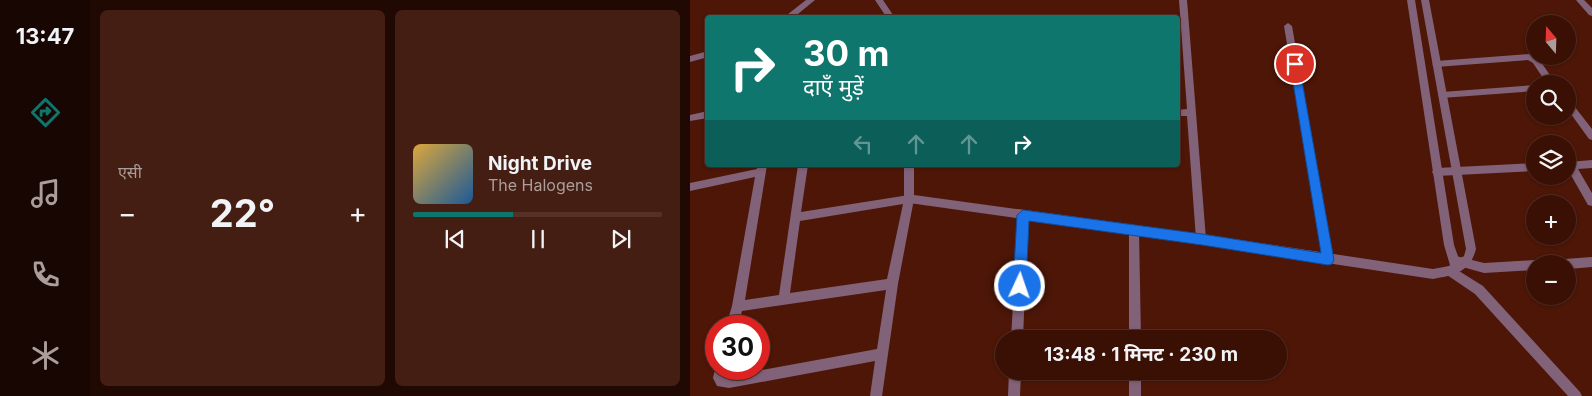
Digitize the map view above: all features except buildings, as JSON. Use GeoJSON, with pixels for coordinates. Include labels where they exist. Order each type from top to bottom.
{"type":"FeatureCollection","features":[{"type":"Feature","properties":{"kind":"street"},"geometry":{"type":"LineString","coordinates":[[791,15],[811,0]]}},
{"type":"Feature","properties":{"kind":"street"},"geometry":{"type":"LineString","coordinates":[[879,0],[889,15]]}},
{"type":"Feature","properties":{"kind":"street"},"geometry":{"type":"LineString","coordinates":[[1182,0],[1202,239]]}},
{"type":"Feature","properties":{"kind":"street"},"geometry":{"type":"LineString","coordinates":[[1411,0],[1437,172],[1456,266],[1576,396]]}},
{"type":"Feature","properties":{"kind":"street"},"geometry":{"type":"LineString","coordinates":[[796,217],[909,200],[1202,239],[1328,260],[1433,274],[1456,266],[1468,259],[1471,249],[1425,0]]}},
{"type":"Feature","properties":{"kind":"street"},"geometry":{"type":"LineString","coordinates":[[1580,0],[1592,13]]}},
{"type":"Feature","properties":{"kind":"street"},"geometry":{"type":"LineString","coordinates":[[1288,26],[1328,260]]}},
{"type":"Feature","properties":{"kind":"street"},"geometry":{"type":"LineString","coordinates":[[690,59],[705,55]]}},
{"type":"Feature","properties":{"kind":"street"},"geometry":{"type":"LineString","coordinates":[[1436,64],[1529,57],[1536,61],[1546,75]]}},
{"type":"Feature","properties":{"kind":"street"},"geometry":{"type":"LineString","coordinates":[[1442,95],[1526,89]]}},
{"type":"Feature","properties":{"kind":"street"},"geometry":{"type":"LineString","coordinates":[[1180,113],[1191,112]]}},
{"type":"Feature","properties":{"kind":"street"},"geometry":{"type":"LineString","coordinates":[[690,118],[705,115]]}},
{"type":"Feature","properties":{"kind":"street"},"geometry":{"type":"LineString","coordinates":[[1576,115],[1592,136]]}},
{"type":"Feature","properties":{"kind":"street"},"geometry":{"type":"LineString","coordinates":[[1576,165],[1592,164]]}},
{"type":"Feature","properties":{"kind":"street"},"geometry":{"type":"LineString","coordinates":[[784,299],[803,167]]}},
{"type":"Feature","properties":{"kind":"street"},"geometry":{"type":"LineString","coordinates":[[876,396],[892,284],[909,200],[909,167]]}},
{"type":"Feature","properties":{"kind":"street"},"geometry":{"type":"LineString","coordinates":[[1437,172],[1526,167]]}},
{"type":"Feature","properties":{"kind":"street"},"geometry":{"type":"LineString","coordinates":[[690,187],[762,168],[735,315]]}},
{"type":"Feature","properties":{"kind":"street"},"geometry":{"type":"LineString","coordinates":[[1576,177],[1592,202]]}},
{"type":"Feature","properties":{"kind":"street"},"geometry":{"type":"LineString","coordinates":[[1017,330],[1023,215]]}},
{"type":"Feature","properties":{"kind":"street"},"geometry":{"type":"LineString","coordinates":[[1134,230],[1135,330]]}},
{"type":"Feature","properties":{"kind":"street"},"geometry":{"type":"LineString","coordinates":[[1576,263],[1592,262]]}},
{"type":"Feature","properties":{"kind":"street"},"geometry":{"type":"LineString","coordinates":[[1456,266],[1484,268],[1526,266]]}},
{"type":"Feature","properties":{"kind":"street"},"geometry":{"type":"LineString","coordinates":[[738,306],[892,284]]}},
{"type":"Feature","properties":{"kind":"street"},"geometry":{"type":"LineString","coordinates":[[770,374],[882,354]]}},
{"type":"Feature","properties":{"kind":"street"},"geometry":{"type":"LineString","coordinates":[[720,380],[721,382],[740,380]]}},
{"type":"Feature","properties":{"kind":"street"},"geometry":{"type":"LineString","coordinates":[[1014,396],[1015,380]]}},
{"type":"Feature","properties":{"kind":"street"},"geometry":{"type":"LineString","coordinates":[[1135,380],[1135,396]]}},
{"type":"Feature","properties":{"kind":"route"},"geometry":{"type":"LineString","coordinates":[[1020,286],[1023,215],[1202,239],[1328,260],[1295,64]]}}]}
